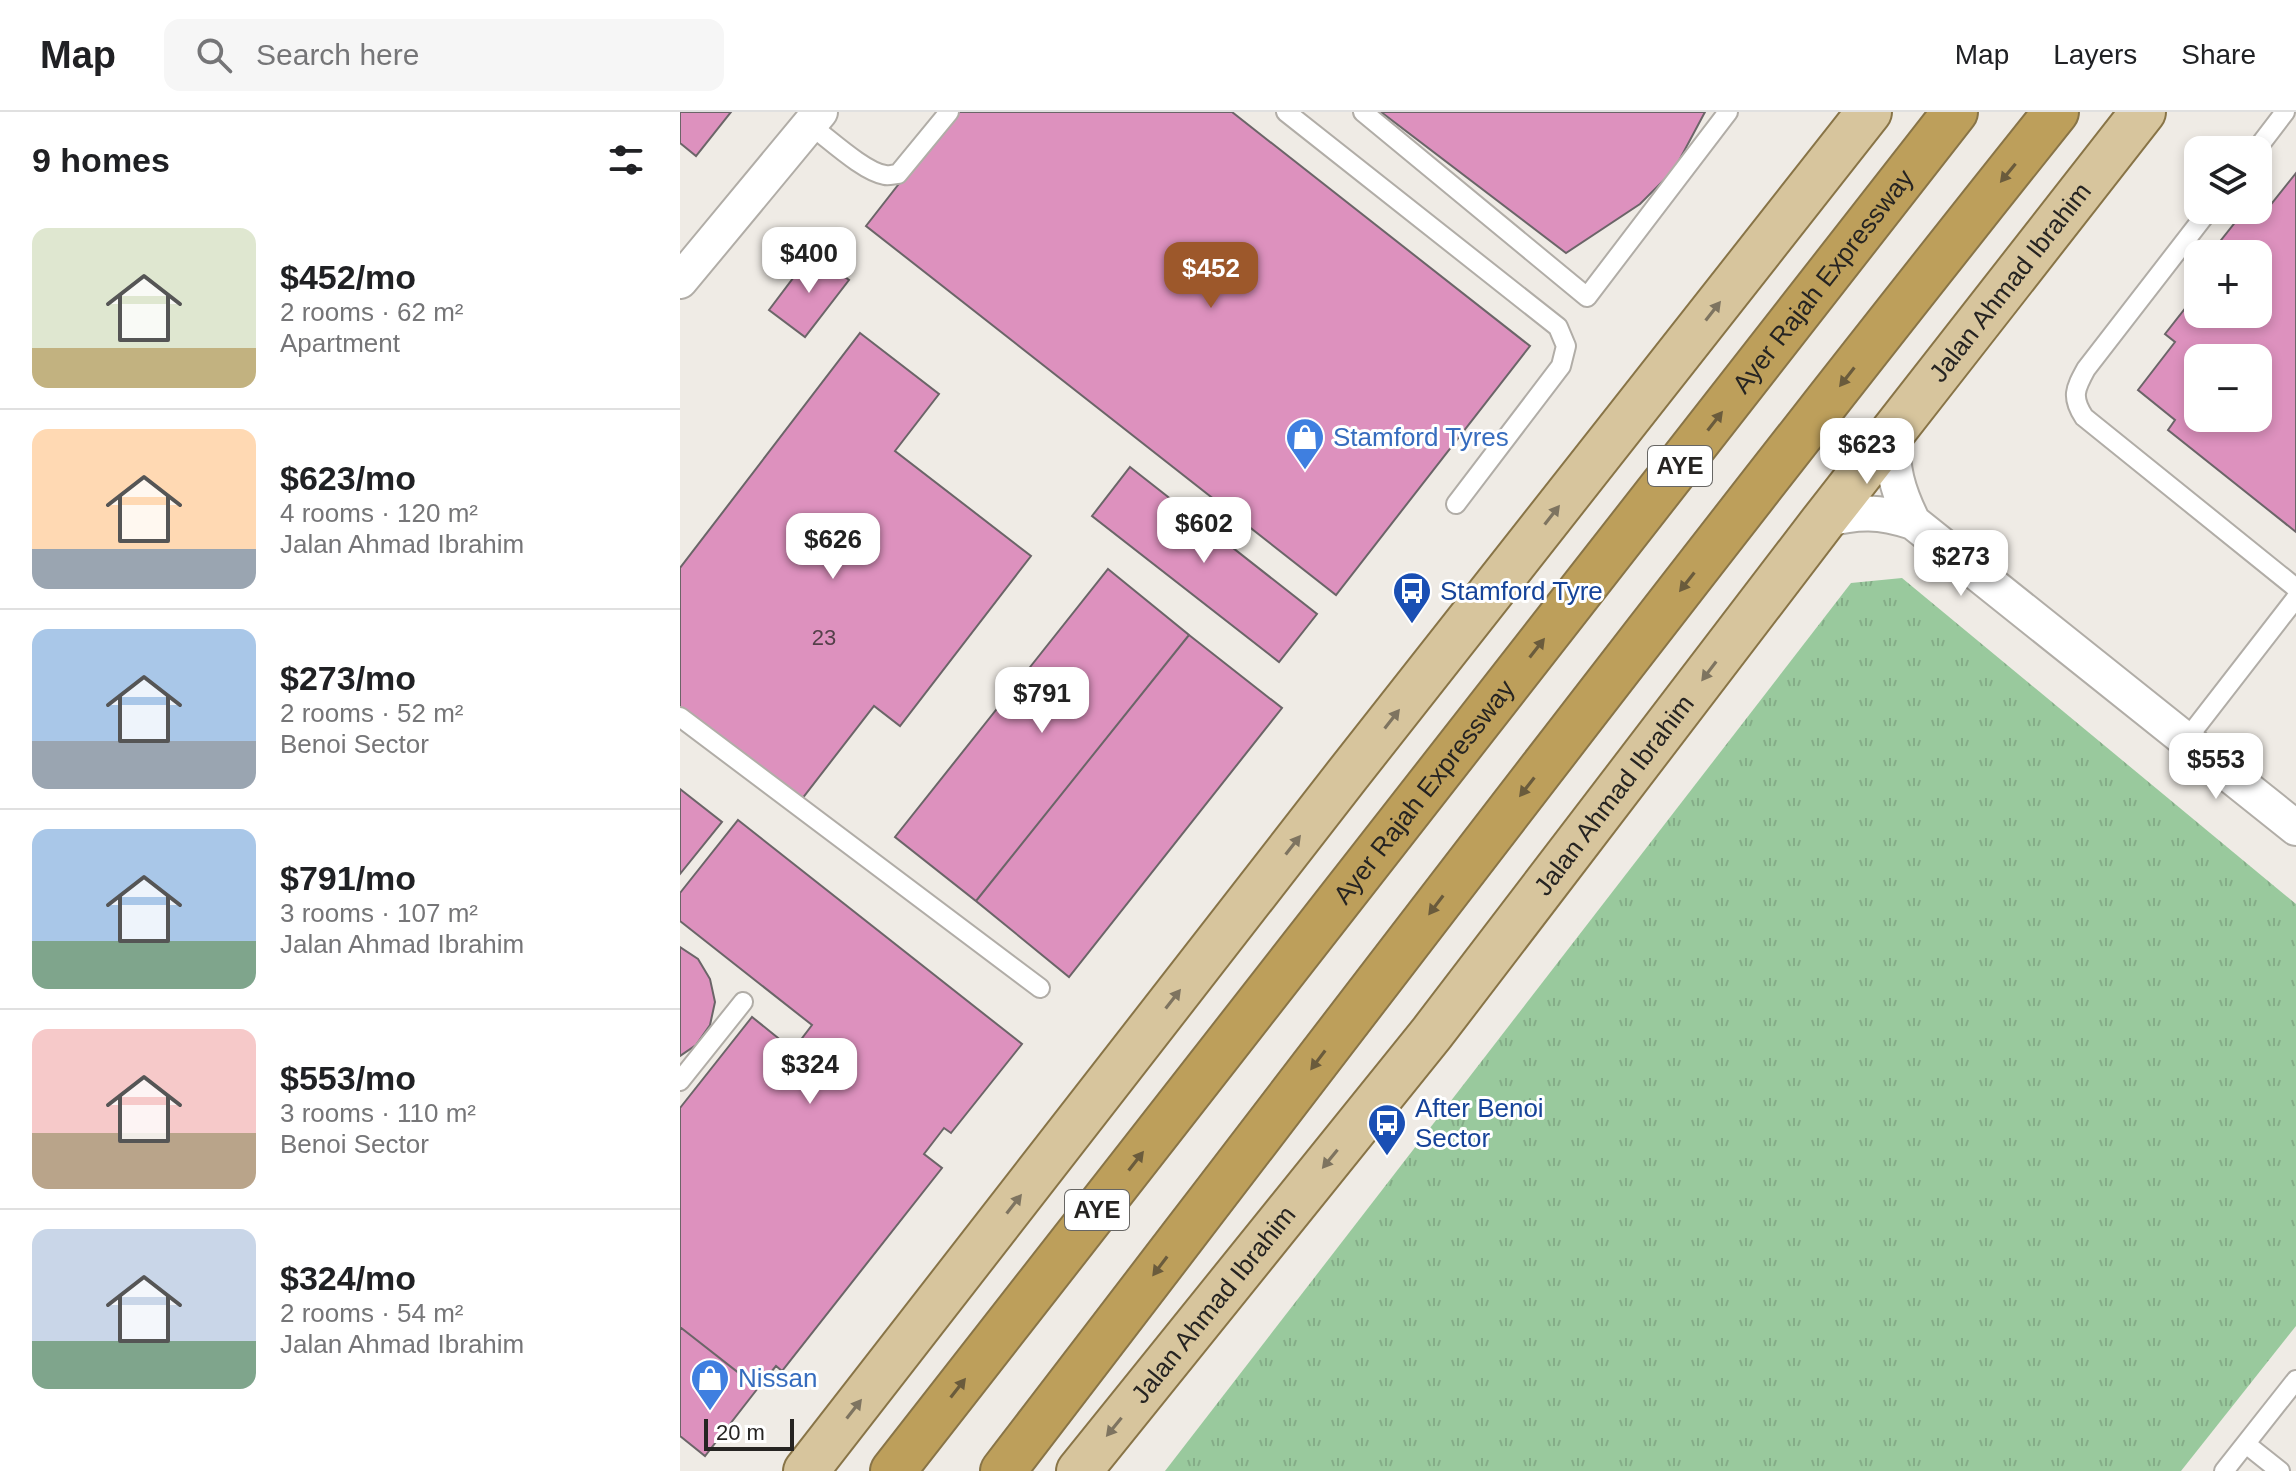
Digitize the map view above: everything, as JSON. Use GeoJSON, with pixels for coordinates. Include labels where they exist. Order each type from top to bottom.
{"type":"FeatureCollection","features":[{"type":"Feature","properties":{"kind":"highway","name":"Ayer Rajah Expressway"},"geometry":{"type":"LineString","coordinates":[[893,1471],[1955,112]]}},
{"type":"Feature","properties":{"kind":"highway"},"geometry":{"type":"LineString","coordinates":[[1003,1471],[1484,843],[2056,112]]}},
{"type":"Feature","properties":{"kind":"main road"},"geometry":{"type":"LineString","coordinates":[[806,1471],[1348,774],[1869,112]]}},
{"type":"Feature","properties":{"kind":"main road","name":"Jalan Ahmad Ibrahim"},"geometry":{"type":"LineString","coordinates":[[1079,1471],[1432,1033],[1824,520],[2143,112]]}},
{"type":"Feature","properties":{"kind":"street"},"geometry":{"type":"LineString","coordinates":[[681,277],[815,118]]}},
{"type":"Feature","properties":{"kind":"street"},"geometry":{"type":"LineString","coordinates":[[1892,434],[1894,477],[1913,522]]}},
{"type":"Feature","properties":{"kind":"street"},"geometry":{"type":"LineString","coordinates":[[1824,520],[1850,513],[1870,512],[1913,522],[2296,828]]}},
{"type":"Feature","properties":{"kind":"lane"},"geometry":{"type":"LineString","coordinates":[[815,118],[852,158],[884,175],[898,174],[949,112]]}},
{"type":"Feature","properties":{"kind":"lane"},"geometry":{"type":"LineString","coordinates":[[1286,112],[1558,327],[1566,346],[1561,366],[1456,504]]}},
{"type":"Feature","properties":{"kind":"lane"},"geometry":{"type":"LineString","coordinates":[[1363,112],[1587,297],[1728,112]]}},
{"type":"Feature","properties":{"kind":"lane"},"geometry":{"type":"LineString","coordinates":[[2267,136],[2285,112]]}},
{"type":"Feature","properties":{"kind":"lane"},"geometry":{"type":"LineString","coordinates":[[2198,224],[2086,369],[2077,385],[2075,404],[2084,417],[2296,588]]}},
{"type":"Feature","properties":{"kind":"lane"},"geometry":{"type":"LineString","coordinates":[[2186,740],[2296,598]]}},
{"type":"Feature","properties":{"kind":"lane"},"geometry":{"type":"LineString","coordinates":[[680,717],[1040,988]]}},
{"type":"Feature","properties":{"kind":"lane"},"geometry":{"type":"LineString","coordinates":[[680,1081],[743,1002]]}},
{"type":"Feature","properties":{"kind":"lane"},"geometry":{"type":"LineString","coordinates":[[2224,1471],[2296,1380]]}},
{"type":"Feature","properties":{"kind":"lane"},"geometry":{"type":"LineString","coordinates":[[2246,1444],[2280,1471]]}},
{"type":"Feature","properties":{"kind":"green space"},"geometry":{"type":"Polygon","coordinates":[[[1902,578],[2296,904],[2296,1326],[2181,1471],[1165,1471],[1851,583],[1902,578]]]}},
{"type":"Feature","properties":{"kind":"building"},"geometry":{"type":"Polygon","coordinates":[[[680,112],[731,112],[696,156],[680,143],[680,112]]]}},
{"type":"Feature","properties":{"kind":"building","name":"Stamford Tyres"},"geometry":{"type":"Polygon","coordinates":[[[955,112],[1232,112],[1530,346],[1336,595],[866,226],[955,112]]]}},
{"type":"Feature","properties":{"kind":"building"},"geometry":{"type":"Polygon","coordinates":[[[1381,112],[1705,112],[1674,170],[1640,204],[1566,253],[1381,112]]]}},
{"type":"Feature","properties":{"kind":"building"},"geometry":{"type":"Polygon","coordinates":[[[2296,173],[2296,532],[2168,430],[2175,420],[2138,390],[2175,342],[2165,334],[2184,310],[2184,328],[2272,328],[2272,240],[2221,240],[2234,224],[2272,224],[2272,203],[2296,173]]]}},
{"type":"Feature","properties":{"kind":"building"},"geometry":{"type":"Polygon","coordinates":[[[812,253],[849,280],[805,337],[769,310],[812,253]]]}},
{"type":"Feature","properties":{"kind":"building"},"geometry":{"type":"Polygon","coordinates":[[[860,333],[939,394],[895,451],[1031,556],[900,726],[874,706],[798,804],[680,713],[680,568],[860,333]]]}},
{"type":"Feature","properties":{"kind":"building"},"geometry":{"type":"Polygon","coordinates":[[[1130,467],[1317,614],[1279,662],[1092,516],[1130,467]]]}},
{"type":"Feature","properties":{"kind":"building"},"geometry":{"type":"Polygon","coordinates":[[[1108,569],[1189,635],[976,901],[895,837],[1108,569]]]}},
{"type":"Feature","properties":{"kind":"building"},"geometry":{"type":"Polygon","coordinates":[[[1189,635],[1282,708],[1069,977],[976,901],[1189,635]]]}},
{"type":"Feature","properties":{"kind":"building"},"geometry":{"type":"Polygon","coordinates":[[[680,789],[722,822],[680,874],[680,789]]]}},
{"type":"Feature","properties":{"kind":"building"},"geometry":{"type":"Polygon","coordinates":[[[738,820],[1022,1044],[951,1133],[944,1128],[924,1154],[942,1168],[782,1371],[776,1366],[758,1388],[680,1327],[680,1108],[752,1017],[793,1050],[812,1025],[680,921],[680,893],[738,820]]]}},
{"type":"Feature","properties":{"kind":"building"},"geometry":{"type":"Polygon","coordinates":[[[680,947],[698,959],[710,979],[715,1002],[710,1025],[696,1045],[680,1056],[680,947]]]}},
{"type":"Feature","properties":{"kind":"building","name":"Nissan"},"geometry":{"type":"Polygon","coordinates":[[[680,1327],[758,1388],[705,1456],[680,1436],[680,1327]]]}},
{"type":"Feature","properties":{"kind":"place","name":"Stamford Tyres"},"geometry":{"type":"Point","coordinates":[1305,471]}},
{"type":"Feature","properties":{"kind":"place","name":"Stamford Tyre"},"geometry":{"type":"Point","coordinates":[1412,625]}},
{"type":"Feature","properties":{"kind":"place","name":"After Benoi Sector"},"geometry":{"type":"Point","coordinates":[1387,1157]}},
{"type":"Feature","properties":{"kind":"place","name":"Nissan"},"geometry":{"type":"Point","coordinates":[710,1412]}}]}
